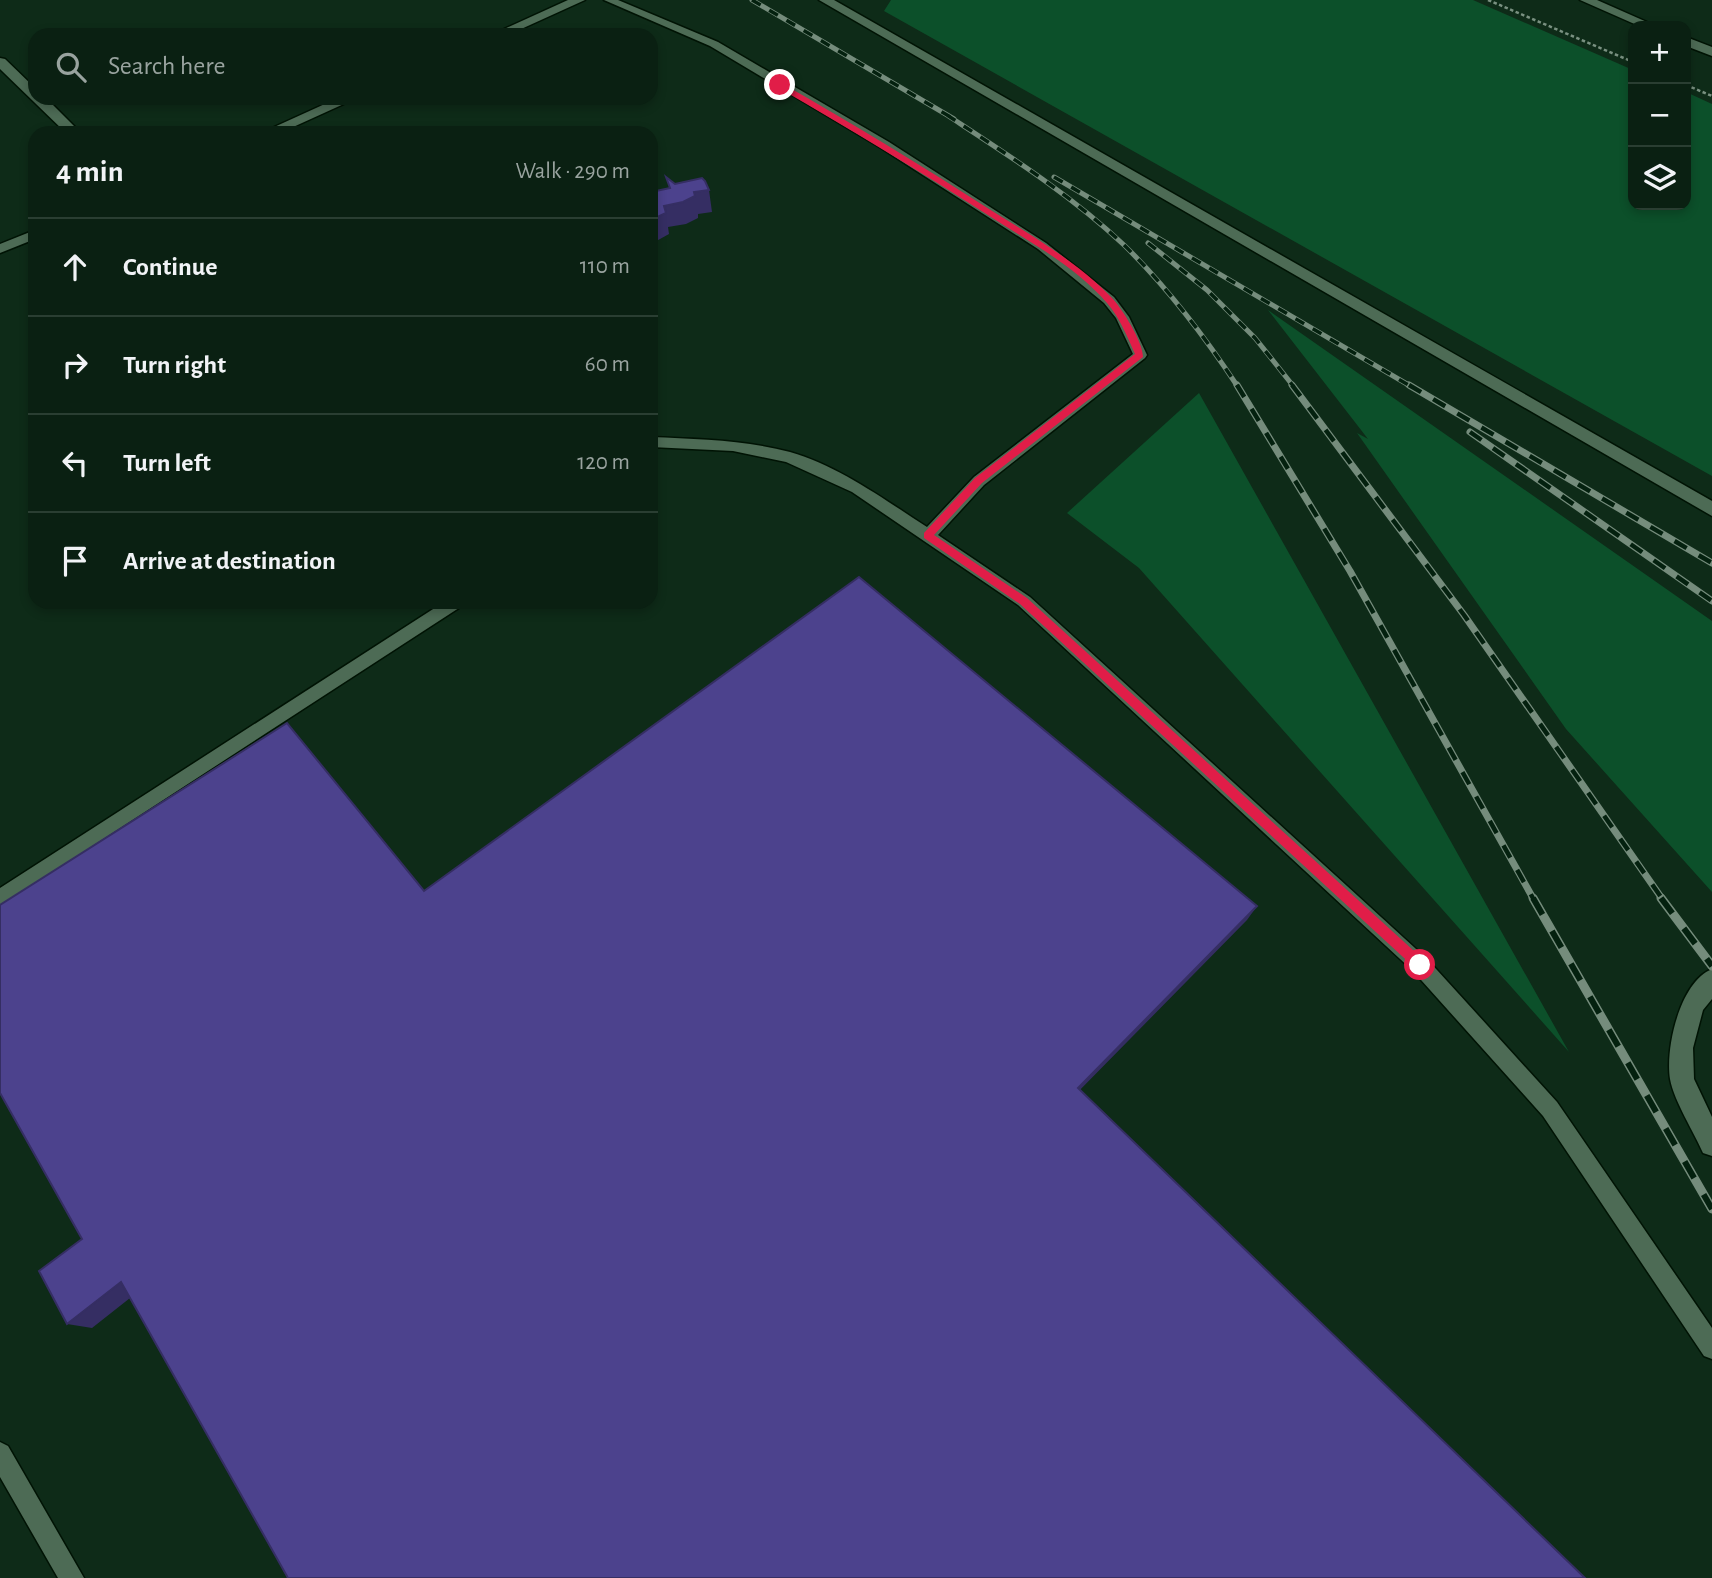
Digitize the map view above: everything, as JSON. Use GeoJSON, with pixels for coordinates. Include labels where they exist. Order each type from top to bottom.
{"type":"FeatureCollection","features":[{"type":"Feature","properties":{"kind":"street"},"geometry":{"type":"LineString","coordinates":[[513,28],[579,0]]}},
{"type":"Feature","properties":{"kind":"street"},"geometry":{"type":"LineString","coordinates":[[825,0],[1712,509]]}},
{"type":"Feature","properties":{"kind":"street"},"geometry":{"type":"LineString","coordinates":[[1586,0],[1638,21]]}},
{"type":"Feature","properties":{"kind":"street"},"geometry":{"type":"LineString","coordinates":[[1691,43],[1712,52]]}},
{"type":"Feature","properties":{"kind":"street"},"geometry":{"type":"LineString","coordinates":[[0,62],[28,89]]}},
{"type":"Feature","properties":{"kind":"street"},"geometry":{"type":"LineString","coordinates":[[44,105],[67,126]]}},
{"type":"Feature","properties":{"kind":"street"},"geometry":{"type":"LineString","coordinates":[[284,126],[334,105]]}},
{"type":"Feature","properties":{"kind":"street"},"geometry":{"type":"LineString","coordinates":[[1712,980],[1693,1005],[1681,1048],[1682,1080],[1712,1144]]}},
{"type":"Feature","properties":{"kind":"lane"},"geometry":{"type":"LineString","coordinates":[[609,0],[714,44],[885,145],[1042,246],[1085,278],[1109,300],[1122,317],[1140,355],[979,481],[928,536]]}},
{"type":"Feature","properties":{"kind":"lane"},"geometry":{"type":"LineString","coordinates":[[0,249],[28,237]]}},
{"type":"Feature","properties":{"kind":"lane"},"geometry":{"type":"LineString","coordinates":[[658,442],[733,446],[789,457],[858,488],[1024,601],[1420,965],[1550,1109],[1712,1348]]}},
{"type":"Feature","properties":{"kind":"lane"},"geometry":{"type":"LineString","coordinates":[[0,898],[445,609]]}},
{"type":"Feature","properties":{"kind":"lane"},"geometry":{"type":"LineString","coordinates":[[0,1454],[72,1578]]}},
{"type":"Feature","properties":{"kind":"path"},"geometry":{"type":"LineString","coordinates":[[1488,0],[1628,60]]}},
{"type":"Feature","properties":{"kind":"path"},"geometry":{"type":"LineString","coordinates":[[1691,87],[1712,96]]}},
{"type":"Feature","properties":{"kind":"green space"},"geometry":{"type":"Polygon","coordinates":[[[891,0],[1473,0],[1628,68],[1628,210],[1691,210],[1691,94],[1712,104],[1712,476],[884,11],[891,0]]]}},
{"type":"Feature","properties":{"kind":"green space"},"geometry":{"type":"Polygon","coordinates":[[[1268,310],[1712,621],[1712,892],[1566,729],[1357,433],[1368,439],[1268,310]]]}},
{"type":"Feature","properties":{"kind":"green space"},"geometry":{"type":"Polygon","coordinates":[[[1199,393],[1569,1052],[1139,568],[1067,513],[1199,393]]]}},
{"type":"Feature","properties":{"kind":"building"},"geometry":{"type":"Polygon","coordinates":[[[666,177],[675,184],[702,178],[709,190],[694,192],[695,196],[683,202],[664,206],[666,213],[658,217],[658,191],[670,188],[666,177]]]}},
{"type":"Feature","properties":{"kind":"building"},"geometry":{"type":"Polygon","coordinates":[[[859,577],[1257,906],[1078,1088],[1585,1578],[288,1578],[121,1282],[67,1324],[39,1271],[82,1239],[0,1093],[0,905],[287,723],[424,891],[859,577]]]}},
{"type":"Feature","properties":{"kind":"railway"},"geometry":{"type":"LineString","coordinates":[[752,0],[954,119]]}},
{"type":"Feature","properties":{"kind":"railway"},"geometry":{"type":"LineString","coordinates":[[947,115],[1061,192],[1124,245],[1185,313],[1238,387]]}},
{"type":"Feature","properties":{"kind":"railway"},"geometry":{"type":"LineString","coordinates":[[1054,177],[1412,387]]}},
{"type":"Feature","properties":{"kind":"railway"},"geometry":{"type":"LineString","coordinates":[[1148,243],[1207,290],[1255,338],[1294,387]]}},
{"type":"Feature","properties":{"kind":"railway"},"geometry":{"type":"LineString","coordinates":[[1237,385],[1350,571],[1534,900]]}},
{"type":"Feature","properties":{"kind":"railway"},"geometry":{"type":"LineString","coordinates":[[1292,385],[1464,615],[1663,900]]}},
{"type":"Feature","properties":{"kind":"railway"},"geometry":{"type":"LineString","coordinates":[[1409,385],[1712,563]]}},
{"type":"Feature","properties":{"kind":"railway"},"geometry":{"type":"LineString","coordinates":[[1470,432],[1712,601]]}},
{"type":"Feature","properties":{"kind":"railway"},"geometry":{"type":"LineString","coordinates":[[1533,898],[1712,1209]]}},
{"type":"Feature","properties":{"kind":"railway"},"geometry":{"type":"LineString","coordinates":[[1661,898],[1712,966]]}},
{"type":"Feature","properties":{"kind":"route"},"geometry":{"type":"LineString","coordinates":[[780,85],[885,145],[1042,246],[1085,278],[1109,300],[1122,317],[1140,355],[979,481],[928,536],[1024,601],[1420,965]]}}]}
